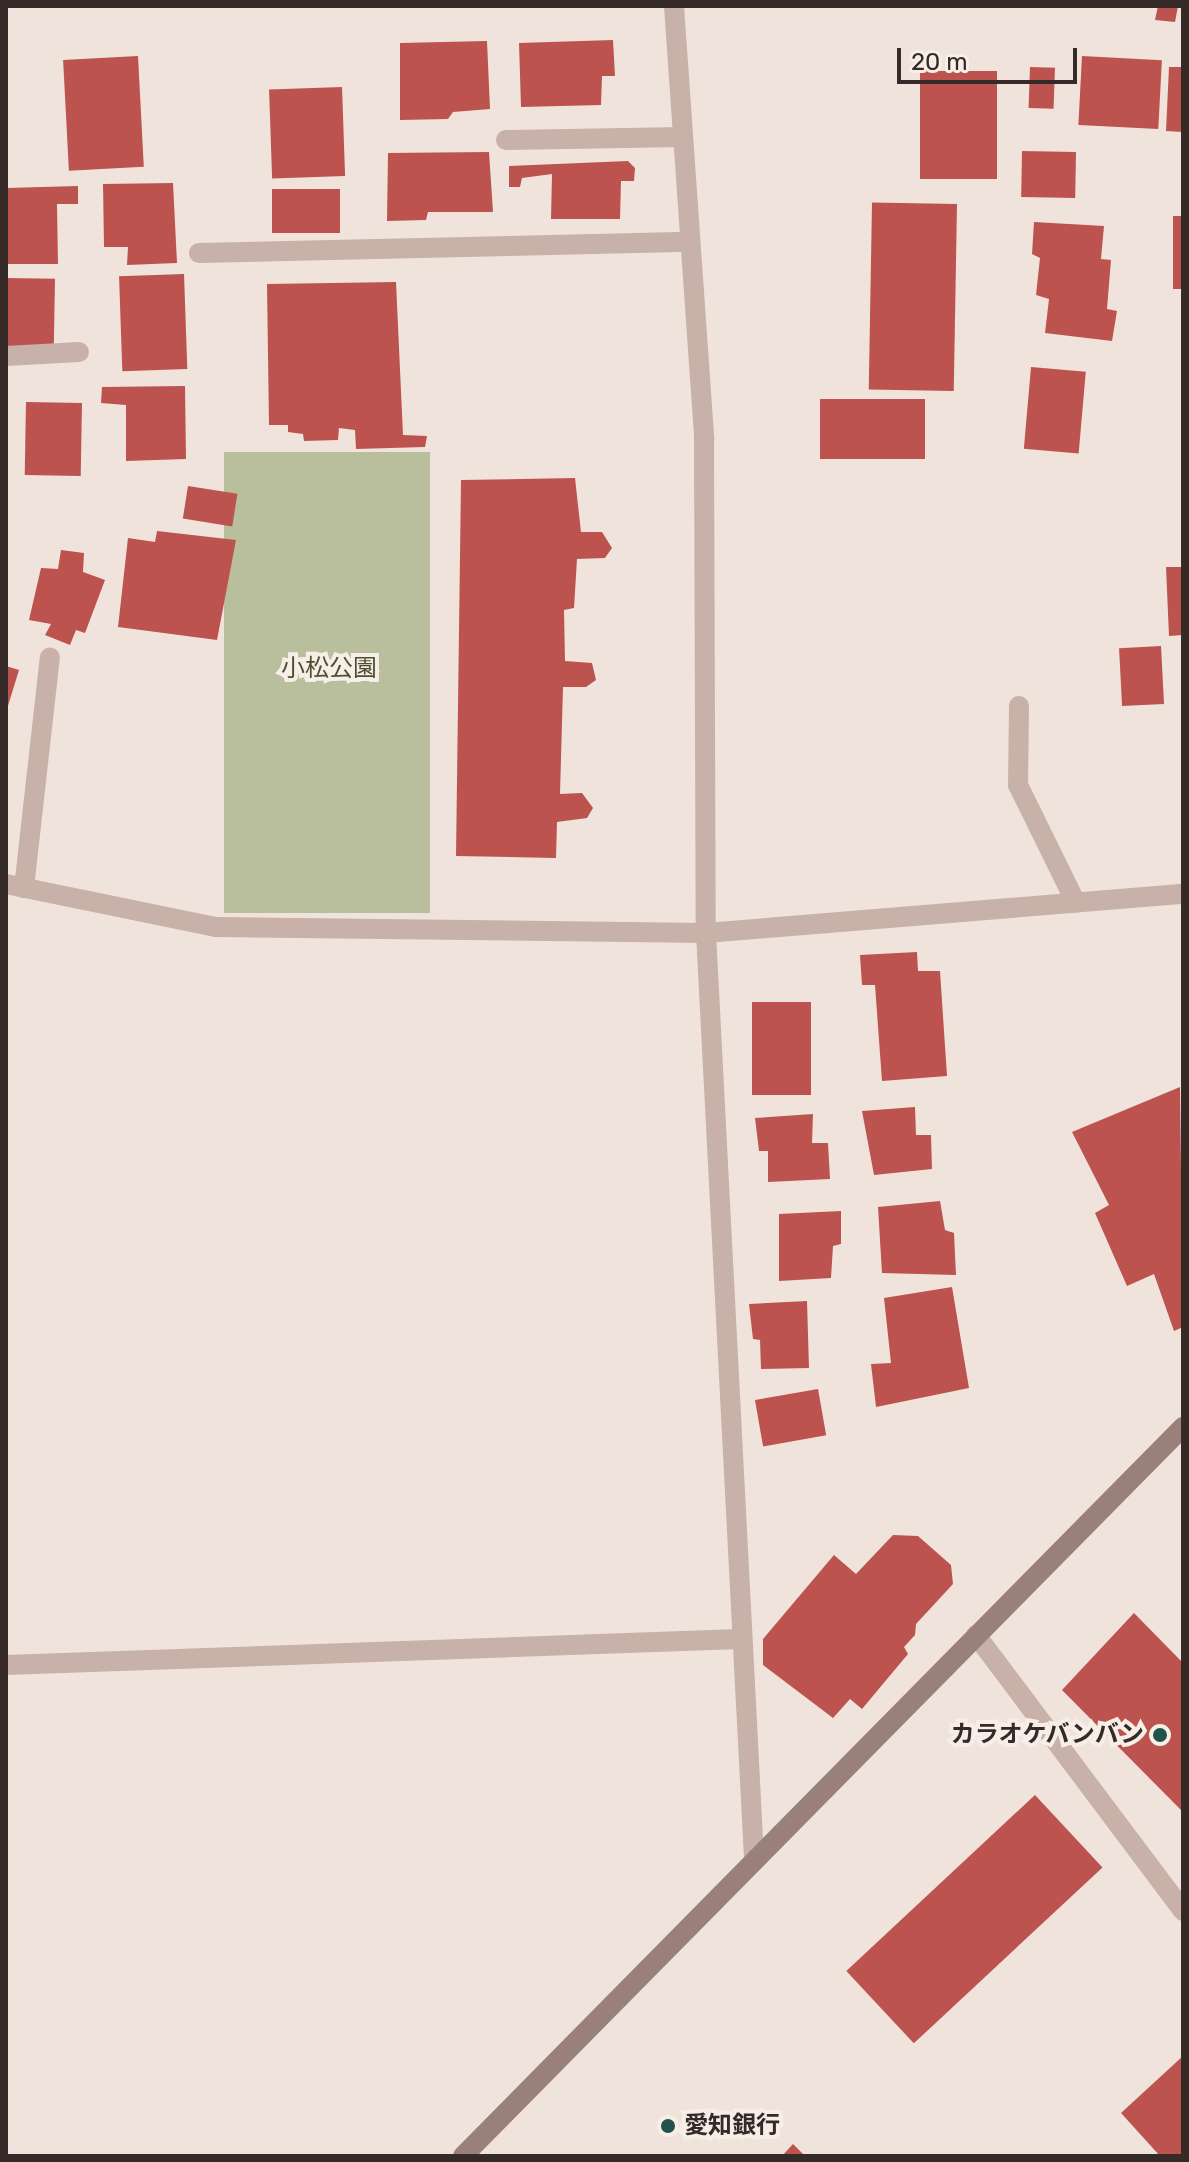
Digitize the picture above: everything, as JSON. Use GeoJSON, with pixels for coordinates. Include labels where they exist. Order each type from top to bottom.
{"type":"FeatureCollection","features":[{"type":"Feature","properties":{"kind":"street"},"geometry":{"type":"LineString","coordinates":[[674,6],[704,440],[706,933],[740,1639],[754,1859]]}},
{"type":"Feature","properties":{"kind":"street"},"geometry":{"type":"LineString","coordinates":[[506,140],[683,137]]}},
{"type":"Feature","properties":{"kind":"street"},"geometry":{"type":"LineString","coordinates":[[199,253],[690,242]]}},
{"type":"Feature","properties":{"kind":"street"},"geometry":{"type":"LineString","coordinates":[[6,356],[79,352]]}},
{"type":"Feature","properties":{"kind":"street"},"geometry":{"type":"LineString","coordinates":[[50,657],[15,886],[216,927],[706,933],[1183,894]]}},
{"type":"Feature","properties":{"kind":"street"},"geometry":{"type":"LineString","coordinates":[[1019,706],[1018,785],[1076,903]]}},
{"type":"Feature","properties":{"kind":"street"},"geometry":{"type":"LineString","coordinates":[[463,2156],[1183,1427]]}},
{"type":"Feature","properties":{"kind":"street"},"geometry":{"type":"LineString","coordinates":[[976,1635],[1183,1911]]}},
{"type":"Feature","properties":{"kind":"street"},"geometry":{"type":"LineString","coordinates":[[6,1665],[740,1639]]}},
{"type":"Feature","properties":{"kind":"green space","name":"小松公園"},"geometry":{"type":"Polygon","coordinates":[[[224,452],[430,452],[430,913],[224,913],[224,452]]]}},
{"type":"Feature","properties":{"kind":"building"},"geometry":{"type":"Polygon","coordinates":[[[1158,6],[1178,6],[1175,22],[1155,20],[1158,6]]]}},
{"type":"Feature","properties":{"kind":"building"},"geometry":{"type":"Polygon","coordinates":[[[613,40],[615,76],[602,76],[601,105],[521,107],[519,43],[613,40]]]}},
{"type":"Feature","properties":{"kind":"building"},"geometry":{"type":"Polygon","coordinates":[[[487,41],[490,109],[453,112],[448,119],[400,120],[400,43],[487,41]]]}},
{"type":"Feature","properties":{"kind":"building"},"geometry":{"type":"Polygon","coordinates":[[[138,56],[144,167],[69,171],[63,60],[138,56]]]}},
{"type":"Feature","properties":{"kind":"building"},"geometry":{"type":"Polygon","coordinates":[[[1082,56],[1162,60],[1158,129],[1078,125],[1082,56]]]}},
{"type":"Feature","properties":{"kind":"building"},"geometry":{"type":"Polygon","coordinates":[[[1030,67],[1055,68],[1054,109],[1029,108],[1030,67]]]}},
{"type":"Feature","properties":{"kind":"building"},"geometry":{"type":"Polygon","coordinates":[[[1169,67],[1183,67],[1183,132],[1166,131],[1169,67]]]}},
{"type":"Feature","properties":{"kind":"building"},"geometry":{"type":"Polygon","coordinates":[[[920,71],[997,71],[997,179],[920,179],[920,71]]]}},
{"type":"Feature","properties":{"kind":"building"},"geometry":{"type":"Polygon","coordinates":[[[342,87],[345,176],[272,178],[269,90],[342,87]]]}},
{"type":"Feature","properties":{"kind":"building"},"geometry":{"type":"Polygon","coordinates":[[[1022,151],[1076,152],[1075,198],[1021,197],[1022,151]]]}},
{"type":"Feature","properties":{"kind":"building"},"geometry":{"type":"Polygon","coordinates":[[[489,152],[493,212],[428,212],[426,220],[387,221],[388,153],[489,152]]]}},
{"type":"Feature","properties":{"kind":"building"},"geometry":{"type":"Polygon","coordinates":[[[628,161],[635,168],[634,181],[621,181],[620,219],[551,219],[552,174],[522,178],[520,187],[509,187],[509,166],[628,161]]]}},
{"type":"Feature","properties":{"kind":"building"},"geometry":{"type":"Polygon","coordinates":[[[173,183],[177,263],[127,265],[128,247],[104,247],[103,184],[173,183]]]}},
{"type":"Feature","properties":{"kind":"building"},"geometry":{"type":"Polygon","coordinates":[[[78,186],[78,204],[57,204],[58,264],[6,264],[6,188],[78,186]]]}},
{"type":"Feature","properties":{"kind":"building"},"geometry":{"type":"Polygon","coordinates":[[[272,189],[340,189],[340,233],[272,233],[272,189]]]}},
{"type":"Feature","properties":{"kind":"building"},"geometry":{"type":"Polygon","coordinates":[[[872,203],[957,204],[954,391],[869,389],[872,203]]]}},
{"type":"Feature","properties":{"kind":"building"},"geometry":{"type":"Polygon","coordinates":[[[1173,216],[1183,216],[1183,289],[1173,289],[1173,216]]]}},
{"type":"Feature","properties":{"kind":"building"},"geometry":{"type":"Polygon","coordinates":[[[1034,222],[1104,226],[1101,259],[1111,260],[1107,309],[1117,311],[1112,341],[1045,333],[1049,299],[1036,295],[1040,258],[1032,254],[1034,222]]]}},
{"type":"Feature","properties":{"kind":"building"},"geometry":{"type":"Polygon","coordinates":[[[184,274],[187,369],[122,371],[119,276],[184,274]]]}},
{"type":"Feature","properties":{"kind":"building"},"geometry":{"type":"Polygon","coordinates":[[[6,278],[55,279],[54,349],[6,348],[6,278]]]}},
{"type":"Feature","properties":{"kind":"building"},"geometry":{"type":"Polygon","coordinates":[[[396,282],[403,435],[427,436],[425,447],[356,449],[355,430],[339,428],[338,440],[304,441],[303,434],[288,432],[288,425],[269,425],[267,284],[396,282]]]}},
{"type":"Feature","properties":{"kind":"building"},"geometry":{"type":"Polygon","coordinates":[[[1031,367],[1086,372],[1079,453],[1024,449],[1031,367]]]}},
{"type":"Feature","properties":{"kind":"building"},"geometry":{"type":"Polygon","coordinates":[[[185,386],[186,459],[126,461],[126,405],[101,403],[102,387],[185,386]]]}},
{"type":"Feature","properties":{"kind":"building"},"geometry":{"type":"Polygon","coordinates":[[[820,399],[925,399],[925,459],[820,459],[820,399]]]}},
{"type":"Feature","properties":{"kind":"building"},"geometry":{"type":"Polygon","coordinates":[[[26,402],[82,403],[81,476],[25,475],[26,402]]]}},
{"type":"Feature","properties":{"kind":"building"},"geometry":{"type":"Polygon","coordinates":[[[575,478],[581,532],[602,532],[612,548],[605,558],[577,559],[574,608],[564,610],[565,661],[592,663],[596,680],[586,687],[563,687],[560,794],[582,793],[593,808],[587,818],[557,822],[556,858],[456,856],[461,480],[575,478]]]}},
{"type":"Feature","properties":{"kind":"building"},"geometry":{"type":"Polygon","coordinates":[[[188,486],[237,494],[232,526],[183,519],[188,486]]]}},
{"type":"Feature","properties":{"kind":"building"},"geometry":{"type":"Polygon","coordinates":[[[157,531],[236,540],[217,640],[118,627],[128,538],[155,542],[157,531]]]}},
{"type":"Feature","properties":{"kind":"building"},"geometry":{"type":"Polygon","coordinates":[[[61,550],[84,553],[83,572],[105,580],[85,633],[76,630],[70,645],[45,635],[51,624],[29,620],[41,568],[58,569],[61,550]]]}},
{"type":"Feature","properties":{"kind":"building"},"geometry":{"type":"Polygon","coordinates":[[[1166,567],[1183,567],[1183,635],[1169,636],[1166,567]]]}},
{"type":"Feature","properties":{"kind":"building"},"geometry":{"type":"Polygon","coordinates":[[[1161,646],[1164,704],[1122,706],[1119,648],[1161,646]]]}},
{"type":"Feature","properties":{"kind":"building"},"geometry":{"type":"Polygon","coordinates":[[[6,666],[19,670],[7,709],[6,709],[6,666]]]}},
{"type":"Feature","properties":{"kind":"building"},"geometry":{"type":"Polygon","coordinates":[[[917,952],[918,971],[940,971],[947,1076],[882,1081],[875,985],[862,985],[860,955],[917,952]]]}},
{"type":"Feature","properties":{"kind":"building"},"geometry":{"type":"Polygon","coordinates":[[[752,1002],[811,1002],[811,1095],[752,1095],[752,1002]]]}},
{"type":"Feature","properties":{"kind":"building"},"geometry":{"type":"Polygon","coordinates":[[[1180,1087],[1183,1327],[1174,1331],[1154,1274],[1127,1286],[1095,1213],[1109,1205],[1072,1132],[1180,1087]]]}},
{"type":"Feature","properties":{"kind":"building"},"geometry":{"type":"Polygon","coordinates":[[[915,1107],[916,1135],[931,1135],[932,1169],[874,1175],[862,1111],[915,1107]]]}},
{"type":"Feature","properties":{"kind":"building"},"geometry":{"type":"Polygon","coordinates":[[[813,1114],[812,1143],[828,1143],[830,1179],[768,1182],[768,1151],[759,1151],[755,1118],[813,1114]]]}},
{"type":"Feature","properties":{"kind":"building"},"geometry":{"type":"Polygon","coordinates":[[[940,1201],[945,1230],[954,1233],[956,1275],[882,1273],[878,1207],[940,1201]]]}},
{"type":"Feature","properties":{"kind":"building"},"geometry":{"type":"Polygon","coordinates":[[[841,1211],[841,1244],[833,1246],[831,1278],[779,1281],[779,1214],[841,1211]]]}},
{"type":"Feature","properties":{"kind":"building"},"geometry":{"type":"Polygon","coordinates":[[[952,1287],[969,1388],[876,1407],[871,1364],[891,1363],[884,1298],[952,1287]]]}},
{"type":"Feature","properties":{"kind":"building"},"geometry":{"type":"Polygon","coordinates":[[[807,1301],[809,1368],[761,1369],[760,1340],[753,1339],[749,1304],[807,1301]]]}},
{"type":"Feature","properties":{"kind":"building"},"geometry":{"type":"Polygon","coordinates":[[[818,1389],[826,1435],[763,1446],[755,1400],[818,1389]]]}},
{"type":"Feature","properties":{"kind":"building"},"geometry":{"type":"Polygon","coordinates":[[[893,1535],[918,1536],[951,1565],[953,1584],[916,1624],[915,1635],[904,1647],[908,1654],[862,1709],[850,1699],[833,1718],[763,1665],[763,1639],[834,1555],[856,1574],[893,1535]]]}},
{"type":"Feature","properties":{"kind":"building"},"geometry":{"type":"Polygon","coordinates":[[[1134,1613],[1183,1663],[1183,1812],[1062,1690],[1134,1613]]]}},
{"type":"Feature","properties":{"kind":"building"},"geometry":{"type":"Polygon","coordinates":[[[1035,1795],[1103,1867],[914,2043],[846,1971],[1035,1795]]]}},
{"type":"Feature","properties":{"kind":"building"},"geometry":{"type":"Polygon","coordinates":[[[1183,2056],[1183,2156],[1160,2156],[1121,2113],[1183,2056]]]}},
{"type":"Feature","properties":{"kind":"building"},"geometry":{"type":"Polygon","coordinates":[[[793,2144],[805,2156],[782,2156],[793,2144]]]}},
{"type":"Feature","properties":{"kind":"place","name":"カラオケバンバン"},"geometry":{"type":"Point","coordinates":[1160,1735]}},
{"type":"Feature","properties":{"kind":"place","name":"愛知銀行"},"geometry":{"type":"Point","coordinates":[668,2126]}}]}
